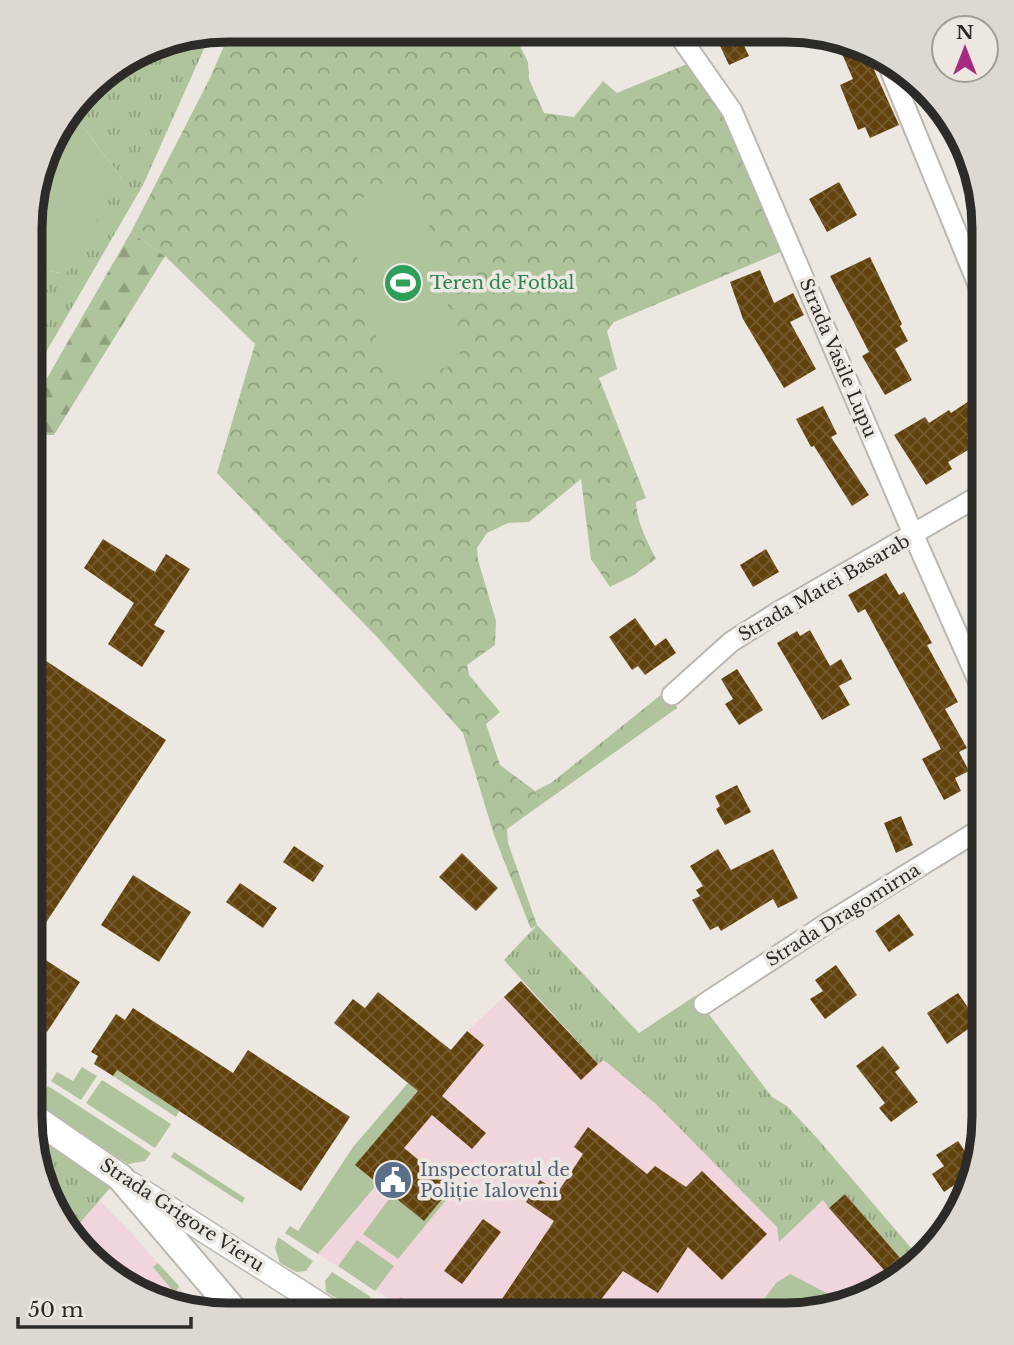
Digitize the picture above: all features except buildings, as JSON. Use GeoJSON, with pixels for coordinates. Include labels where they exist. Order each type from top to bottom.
{"type":"FeatureCollection","features":[{"type":"Feature","properties":{"kind":"main road","name":"Strada Grigore Vieru"},"geometry":{"type":"LineString","coordinates":[[42,1123],[120,1177]]}},
{"type":"Feature","properties":{"kind":"main road"},"geometry":{"type":"LineString","coordinates":[[120,1177],[228,1303]]}},
{"type":"Feature","properties":{"kind":"street","name":"Strada Vasile Lupu"},"geometry":{"type":"LineString","coordinates":[[685,42],[733,111],[972,667]]}},
{"type":"Feature","properties":{"kind":"street"},"geometry":{"type":"LineString","coordinates":[[892,76],[972,270]]}},
{"type":"Feature","properties":{"kind":"street","name":"Strada Matei Basarab"},"geometry":{"type":"LineString","coordinates":[[672,695],[731,642],[972,500]]}},
{"type":"Feature","properties":{"kind":"street","name":"Strada Dragomirna"},"geometry":{"type":"LineString","coordinates":[[704,1004],[829,922],[972,834]]}},
{"type":"Feature","properties":{"kind":"street","name":"Strada Grigore Vieru"},"geometry":{"type":"LineString","coordinates":[[120,1177],[318,1303]]}},
{"type":"Feature","properties":{"kind":"shaded area"},"geometry":{"type":"Polygon","coordinates":[[[521,981],[598,1064],[603,1059],[656,1105],[845,1194],[903,1261],[868,1284],[846,1293],[786,1303],[411,1303],[401,1297],[395,1303],[285,1233],[290,1226],[298,1231],[353,1147],[408,1083],[435,1070],[467,1031],[521,981]]]}},
{"type":"Feature","properties":{"kind":"shaded area"},"geometry":{"type":"Polygon","coordinates":[[[99,1200],[189,1299],[157,1289],[135,1278],[96,1249],[77,1226],[99,1200]]]}},
{"type":"Feature","properties":{"kind":"green space"},"geometry":{"type":"Polygon","coordinates":[[[226,42],[518,42],[528,62],[529,79],[544,113],[574,117],[603,81],[617,93],[687,64],[724,115],[783,251],[614,322],[607,331],[617,369],[599,378],[646,498],[636,502],[638,517],[656,559],[610,587],[591,559],[581,479],[529,522],[508,523],[487,533],[477,548],[496,621],[495,645],[467,665],[469,675],[500,712],[486,724],[500,765],[535,791],[542,804],[507,829],[508,843],[537,925],[531,929],[494,835],[463,733],[378,638],[217,473],[255,344],[165,256],[131,232],[226,42]]]}},
{"type":"Feature","properties":{"kind":"green space"},"geometry":{"type":"Polygon","coordinates":[[[206,44],[143,185],[42,359],[42,270],[60,273],[121,177],[77,119],[105,88],[135,67],[180,48],[206,44]]]}},
{"type":"Feature","properties":{"kind":"green space"},"geometry":{"type":"Polygon","coordinates":[[[77,119],[121,177],[70,271],[60,273],[42,270],[44,204],[56,157],[77,119]]]}},
{"type":"Feature","properties":{"kind":"green space","name":"Teren de Fotbal"},"geometry":{"type":"Polygon","coordinates":[[[419,184],[462,364],[387,382],[344,202],[419,184]]]}},
{"type":"Feature","properties":{"kind":"green space"},"geometry":{"type":"Polygon","coordinates":[[[131,232],[165,256],[54,435],[42,435],[42,387],[131,232]]]}},
{"type":"Feature","properties":{"kind":"green space"},"geometry":{"type":"Polygon","coordinates":[[[667,690],[677,708],[542,804],[535,791],[551,783],[667,690]]]}},
{"type":"Feature","properties":{"kind":"green space"},"geometry":{"type":"Polygon","coordinates":[[[537,925],[639,1033],[695,996],[772,1097],[787,1106],[817,1138],[914,1252],[903,1261],[845,1194],[829,1208],[823,1200],[779,1242],[777,1227],[657,1105],[604,1060],[598,1064],[504,960],[537,925]]]}},
{"type":"Feature","properties":{"kind":"green space"},"geometry":{"type":"Polygon","coordinates":[[[82,1067],[97,1076],[81,1100],[51,1081],[57,1072],[73,1081],[82,1067]]]}},
{"type":"Feature","properties":{"kind":"green space"},"geometry":{"type":"Polygon","coordinates":[[[117,1070],[179,1111],[176,1117],[113,1076],[117,1070]]]}},
{"type":"Feature","properties":{"kind":"green space"},"geometry":{"type":"Polygon","coordinates":[[[102,1080],[171,1124],[155,1148],[86,1103],[102,1080]]]}},
{"type":"Feature","properties":{"kind":"green space"},"geometry":{"type":"Polygon","coordinates":[[[408,1083],[418,1091],[356,1165],[378,1183],[318,1254],[285,1233],[290,1226],[298,1231],[353,1147],[408,1083]]]}},
{"type":"Feature","properties":{"kind":"green space"},"geometry":{"type":"Polygon","coordinates":[[[48,1086],[151,1153],[145,1161],[128,1164],[42,1107],[42,1096],[48,1086]]]}},
{"type":"Feature","properties":{"kind":"green space"},"geometry":{"type":"Polygon","coordinates":[[[43,1137],[80,1162],[110,1188],[77,1226],[52,1177],[43,1137]]]}},
{"type":"Feature","properties":{"kind":"green space"},"geometry":{"type":"Polygon","coordinates":[[[174,1152],[245,1198],[242,1203],[171,1157],[174,1152]]]}},
{"type":"Feature","properties":{"kind":"green space"},"geometry":{"type":"Polygon","coordinates":[[[452,1187],[455,1189],[398,1259],[363,1234],[392,1195],[424,1220],[452,1187]]]}},
{"type":"Feature","properties":{"kind":"green space"},"geometry":{"type":"Polygon","coordinates":[[[278,1237],[313,1261],[306,1271],[296,1272],[280,1263],[275,1248],[278,1237]]]}},
{"type":"Feature","properties":{"kind":"green space"},"geometry":{"type":"Polygon","coordinates":[[[357,1240],[394,1266],[375,1291],[338,1266],[357,1240]]]}},
{"type":"Feature","properties":{"kind":"green space"},"geometry":{"type":"Polygon","coordinates":[[[158,1263],[179,1286],[176,1292],[153,1267],[158,1263]]]}},
{"type":"Feature","properties":{"kind":"green space"},"geometry":{"type":"Polygon","coordinates":[[[332,1272],[371,1297],[367,1303],[345,1303],[326,1292],[325,1281],[332,1272]]]}},
{"type":"Feature","properties":{"kind":"green space"},"geometry":{"type":"Polygon","coordinates":[[[790,1274],[833,1296],[810,1301],[761,1303],[776,1283],[790,1274]]]}},
{"type":"Feature","properties":{"kind":"green space"},"geometry":{"type":"Polygon","coordinates":[[[400,1297],[410,1303],[397,1303],[400,1297]]]}},
{"type":"Feature","properties":{"kind":"place","name":"Teren de Fotbal"},"geometry":{"type":"Point","coordinates":[403,283]}},
{"type":"Feature","properties":{"kind":"place","name":"Inspectoratul de Poliție Ialoveni"},"geometry":{"type":"Point","coordinates":[393,1180]}}]}
